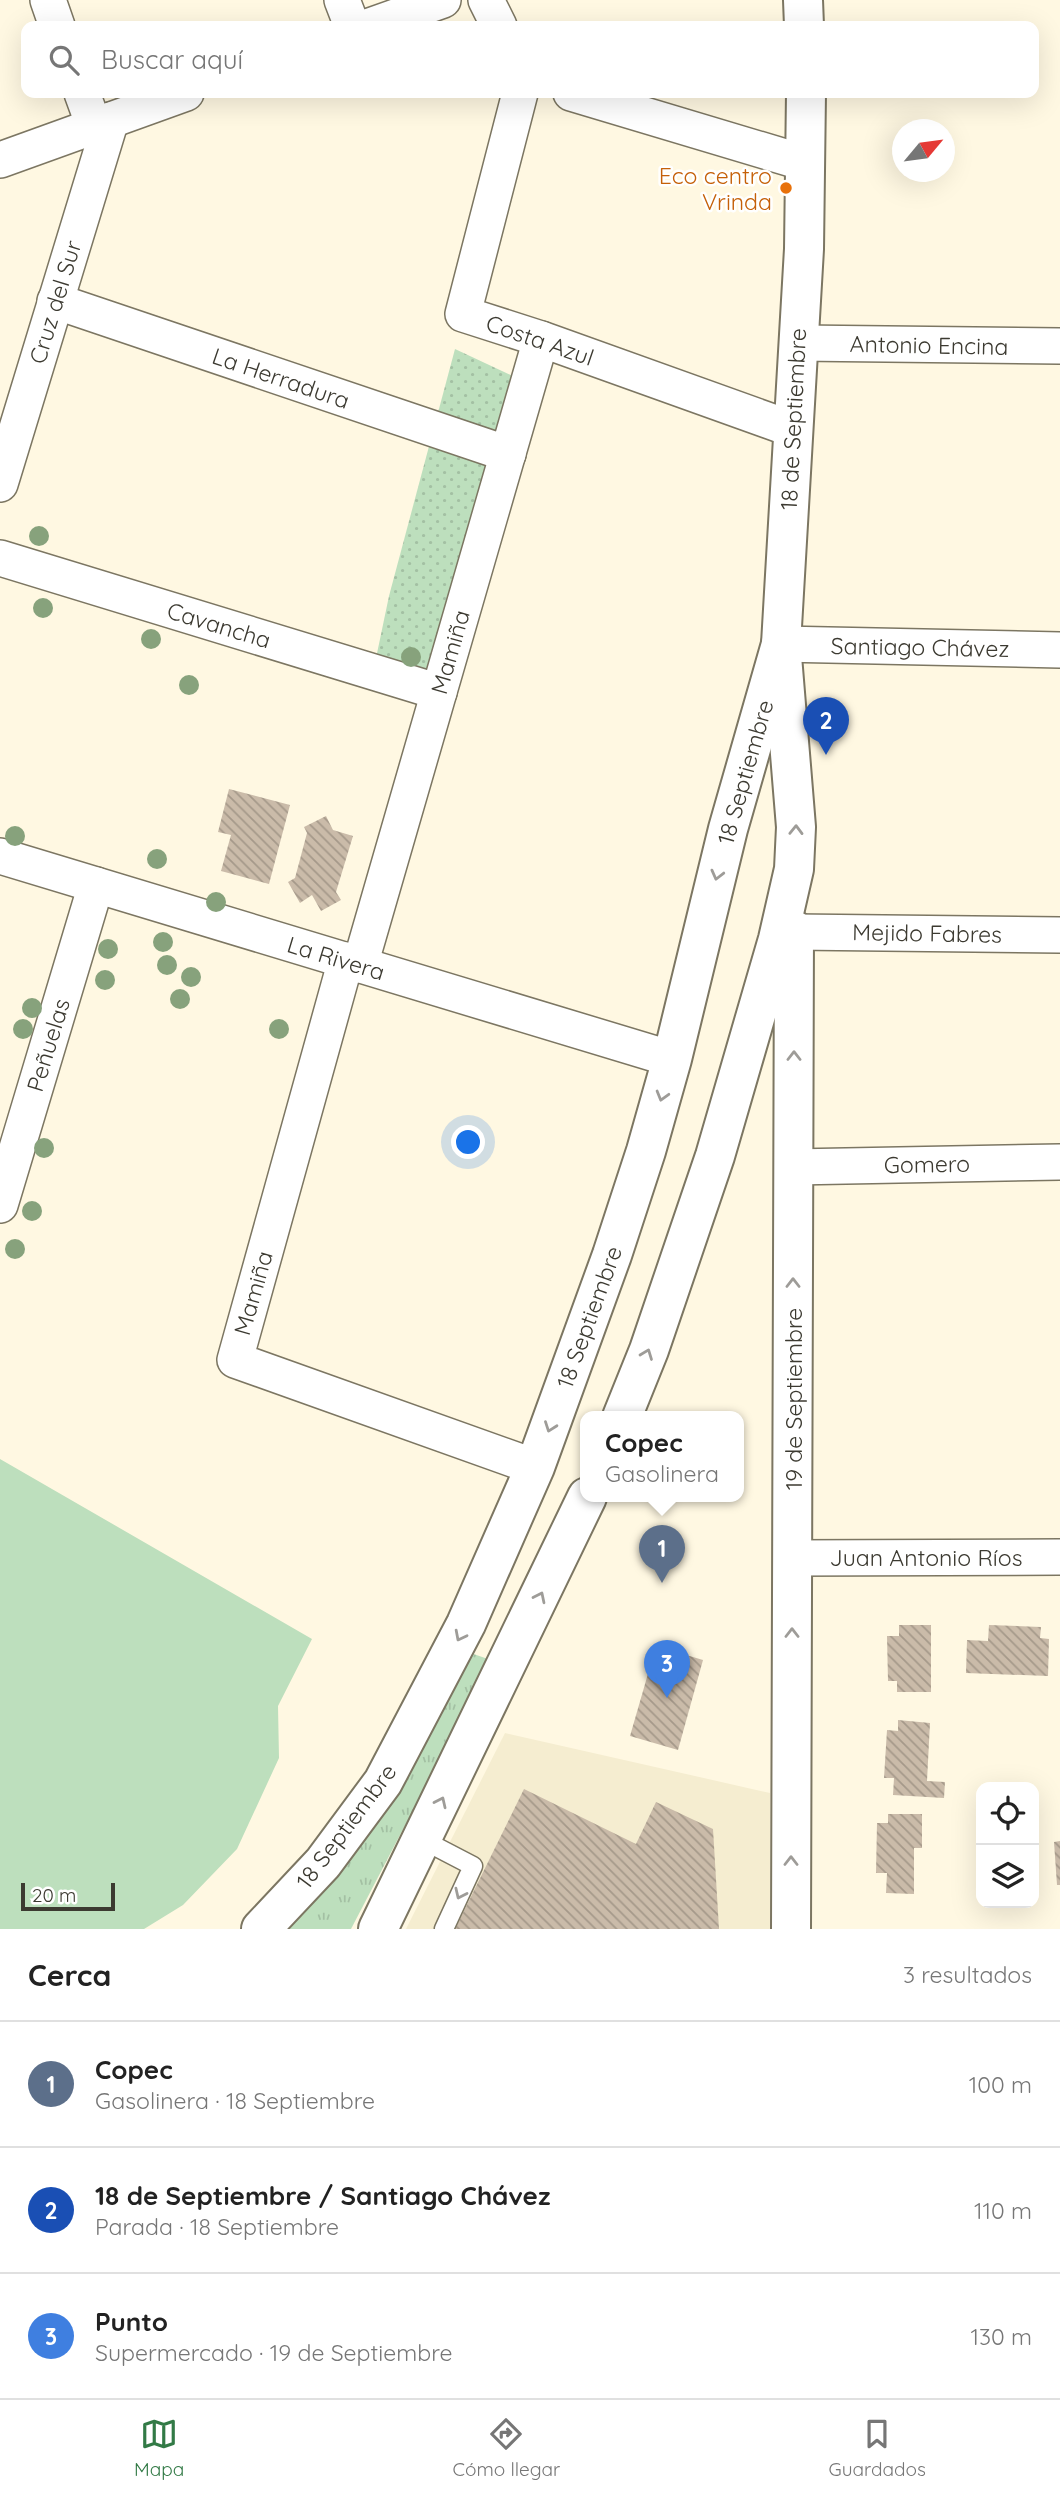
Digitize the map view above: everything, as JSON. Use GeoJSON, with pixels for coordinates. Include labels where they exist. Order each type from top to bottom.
{"type":"FeatureCollection","features":[{"type":"Feature","properties":{"kind":"main road"},"geometry":{"type":"LineString","coordinates":[[803,0],[804,21]]}},
{"type":"Feature","properties":{"kind":"main road","name":"18 de Septiembre"},"geometry":{"type":"LineString","coordinates":[[792,745],[781,644],[798,343],[806,98]]}},
{"type":"Feature","properties":{"kind":"main road","name":"18 Septiembre"},"geometry":{"type":"LineString","coordinates":[[261,1929],[323,1863],[383,1782],[466,1624],[535,1467],[612,1255],[672,1059],[728,829],[781,644]]}},
{"type":"Feature","properties":{"kind":"main road","name":"18 Septiembre"},"geometry":{"type":"LineString","coordinates":[[624,1411],[658,1325],[715,1156],[778,939],[794,869],[796,827],[792,745]]}},
{"type":"Feature","properties":{"kind":"main road","name":"19 de Septiembre"},"geometry":{"type":"LineString","coordinates":[[791,1929],[794,869]]}},
{"type":"Feature","properties":{"kind":"main road"},"geometry":{"type":"LineString","coordinates":[[378,1929],[585,1502]]}},
{"type":"Feature","properties":{"kind":"street"},"geometry":{"type":"LineString","coordinates":[[48,0],[55,21]]}},
{"type":"Feature","properties":{"kind":"street"},"geometry":{"type":"LineString","coordinates":[[342,0],[350,21]]}},
{"type":"Feature","properties":{"kind":"street"},"geometry":{"type":"LineString","coordinates":[[384,21],[443,0]]}},
{"type":"Feature","properties":{"kind":"street"},"geometry":{"type":"LineString","coordinates":[[486,0],[496,21]]}},
{"type":"Feature","properties":{"kind":"street"},"geometry":{"type":"LineString","coordinates":[[86,98],[103,123]]}},
{"type":"Feature","properties":{"kind":"street"},"geometry":{"type":"LineString","coordinates":[[0,160],[172,98]]}},
{"type":"Feature","properties":{"kind":"street","name":"Costa Azul"},"geometry":{"type":"LineString","coordinates":[[519,98],[463,314],[541,339],[792,429]]}},
{"type":"Feature","properties":{"kind":"street"},"geometry":{"type":"LineString","coordinates":[[588,98],[805,163]]}},
{"type":"Feature","properties":{"kind":"street","name":"Cruz del Sur"},"geometry":{"type":"LineString","coordinates":[[0,484],[55,301],[103,123]]}},
{"type":"Feature","properties":{"kind":"street","name":"La Herradura"},"geometry":{"type":"LineString","coordinates":[[55,301],[508,454]]}},
{"type":"Feature","properties":{"kind":"street","name":"Mamiña"},"geometry":{"type":"LineString","coordinates":[[535,1467],[235,1360],[353,962],[439,692],[541,339]]}},
{"type":"Feature","properties":{"kind":"street","name":"Antonio Encina"},"geometry":{"type":"LineString","coordinates":[[798,343],[1060,346]]}},
{"type":"Feature","properties":{"kind":"street","name":"Cavancha"},"geometry":{"type":"LineString","coordinates":[[0,558],[439,692]]}},
{"type":"Feature","properties":{"kind":"street","name":"Santiago Chávez"},"geometry":{"type":"LineString","coordinates":[[781,644],[1060,650]]}},
{"type":"Feature","properties":{"kind":"street","name":"La Rivera"},"geometry":{"type":"LineString","coordinates":[[0,856],[672,1059]]}},
{"type":"Feature","properties":{"kind":"street","name":"Peñuelas"},"geometry":{"type":"LineString","coordinates":[[0,1205],[96,885]]}},
{"type":"Feature","properties":{"kind":"street","name":"Mejido Fabres"},"geometry":{"type":"LineString","coordinates":[[794,932],[1060,935]]}},
{"type":"Feature","properties":{"kind":"street","name":"Gomero"},"geometry":{"type":"LineString","coordinates":[[793,1167],[1060,1162]]}},
{"type":"Feature","properties":{"kind":"street","name":"Juan Antonio Ríos"},"geometry":{"type":"LineString","coordinates":[[792,1558],[1060,1557]]}},
{"type":"Feature","properties":{"kind":"lane"},"geometry":{"type":"LineString","coordinates":[[423,1840],[473,1866],[444,1929]]}},
{"type":"Feature","properties":{"kind":"shaded area"},"geometry":{"type":"Polygon","coordinates":[[[505,1733],[770,1793],[770,1929],[406,1929],[505,1733]]]}},
{"type":"Feature","properties":{"kind":"green space"},"geometry":{"type":"Polygon","coordinates":[[[455,349],[515,377],[423,696],[375,663],[389,596],[455,349]]]}},
{"type":"Feature","properties":{"kind":"green space"},"geometry":{"type":"Polygon","coordinates":[[[0,1459],[312,1639],[278,1706],[279,1758],[237,1849],[183,1905],[144,1929],[0,1929],[0,1459]]]}},
{"type":"Feature","properties":{"kind":"green space"},"geometry":{"type":"Polygon","coordinates":[[[459,1649],[488,1659],[461,1718],[351,1929],[272,1929],[459,1649]]]}},
{"type":"Feature","properties":{"kind":"building"},"geometry":{"type":"Polygon","coordinates":[[[229,789],[290,805],[269,884],[221,871],[231,835],[218,832],[229,789]]]}},
{"type":"Feature","properties":{"kind":"building"},"geometry":{"type":"Polygon","coordinates":[[[326,816],[333,830],[353,836],[336,892],[341,900],[321,911],[312,895],[300,903],[288,882],[295,878],[307,833],[304,827],[326,816]]]}},
{"type":"Feature","properties":{"kind":"building"},"geometry":{"type":"Polygon","coordinates":[[[899,1625],[931,1625],[931,1692],[897,1692],[897,1681],[888,1681],[887,1636],[899,1636],[899,1625]]]}},
{"type":"Feature","properties":{"kind":"building"},"geometry":{"type":"Polygon","coordinates":[[[989,1625],[1041,1627],[1040,1638],[1049,1639],[1048,1676],[966,1673],[967,1640],[988,1641],[989,1625]]]}},
{"type":"Feature","properties":{"kind":"building"},"geometry":{"type":"Polygon","coordinates":[[[656,1646],[703,1660],[678,1750],[630,1736],[656,1646]]]}},
{"type":"Feature","properties":{"kind":"building"},"geometry":{"type":"Polygon","coordinates":[[[898,1720],[930,1723],[927,1781],[945,1782],[944,1798],[893,1795],[894,1778],[884,1778],[887,1730],[898,1731],[898,1720]]]}},
{"type":"Feature","properties":{"kind":"building"},"geometry":{"type":"Polygon","coordinates":[[[524,1789],[636,1844],[656,1802],[713,1829],[719,1929],[455,1929],[524,1789]]]}},
{"type":"Feature","properties":{"kind":"building"},"geometry":{"type":"Polygon","coordinates":[[[888,1814],[922,1814],[922,1848],[914,1848],[914,1894],[886,1893],[887,1873],[876,1873],[877,1823],[888,1823],[888,1814]]]}},
{"type":"Feature","properties":{"kind":"building"},"geometry":{"type":"Polygon","coordinates":[[[1060,1841],[1060,1885],[1057,1885],[1054,1842],[1060,1841]]]}},
{"type":"Feature","properties":{"kind":"place","name":"Eco centro Vrinda"},"geometry":{"type":"Point","coordinates":[786,188]}},
{"type":"Feature","properties":{"kind":"place","name":"18 de Septiembre / Santiago Chávez"},"geometry":{"type":"Point","coordinates":[826,755]}},
{"type":"Feature","properties":{"kind":"place","name":"Copec"},"geometry":{"type":"Point","coordinates":[662,1583]}},
{"type":"Feature","properties":{"kind":"place","name":"Punto"},"geometry":{"type":"Point","coordinates":[667,1698]}}]}
